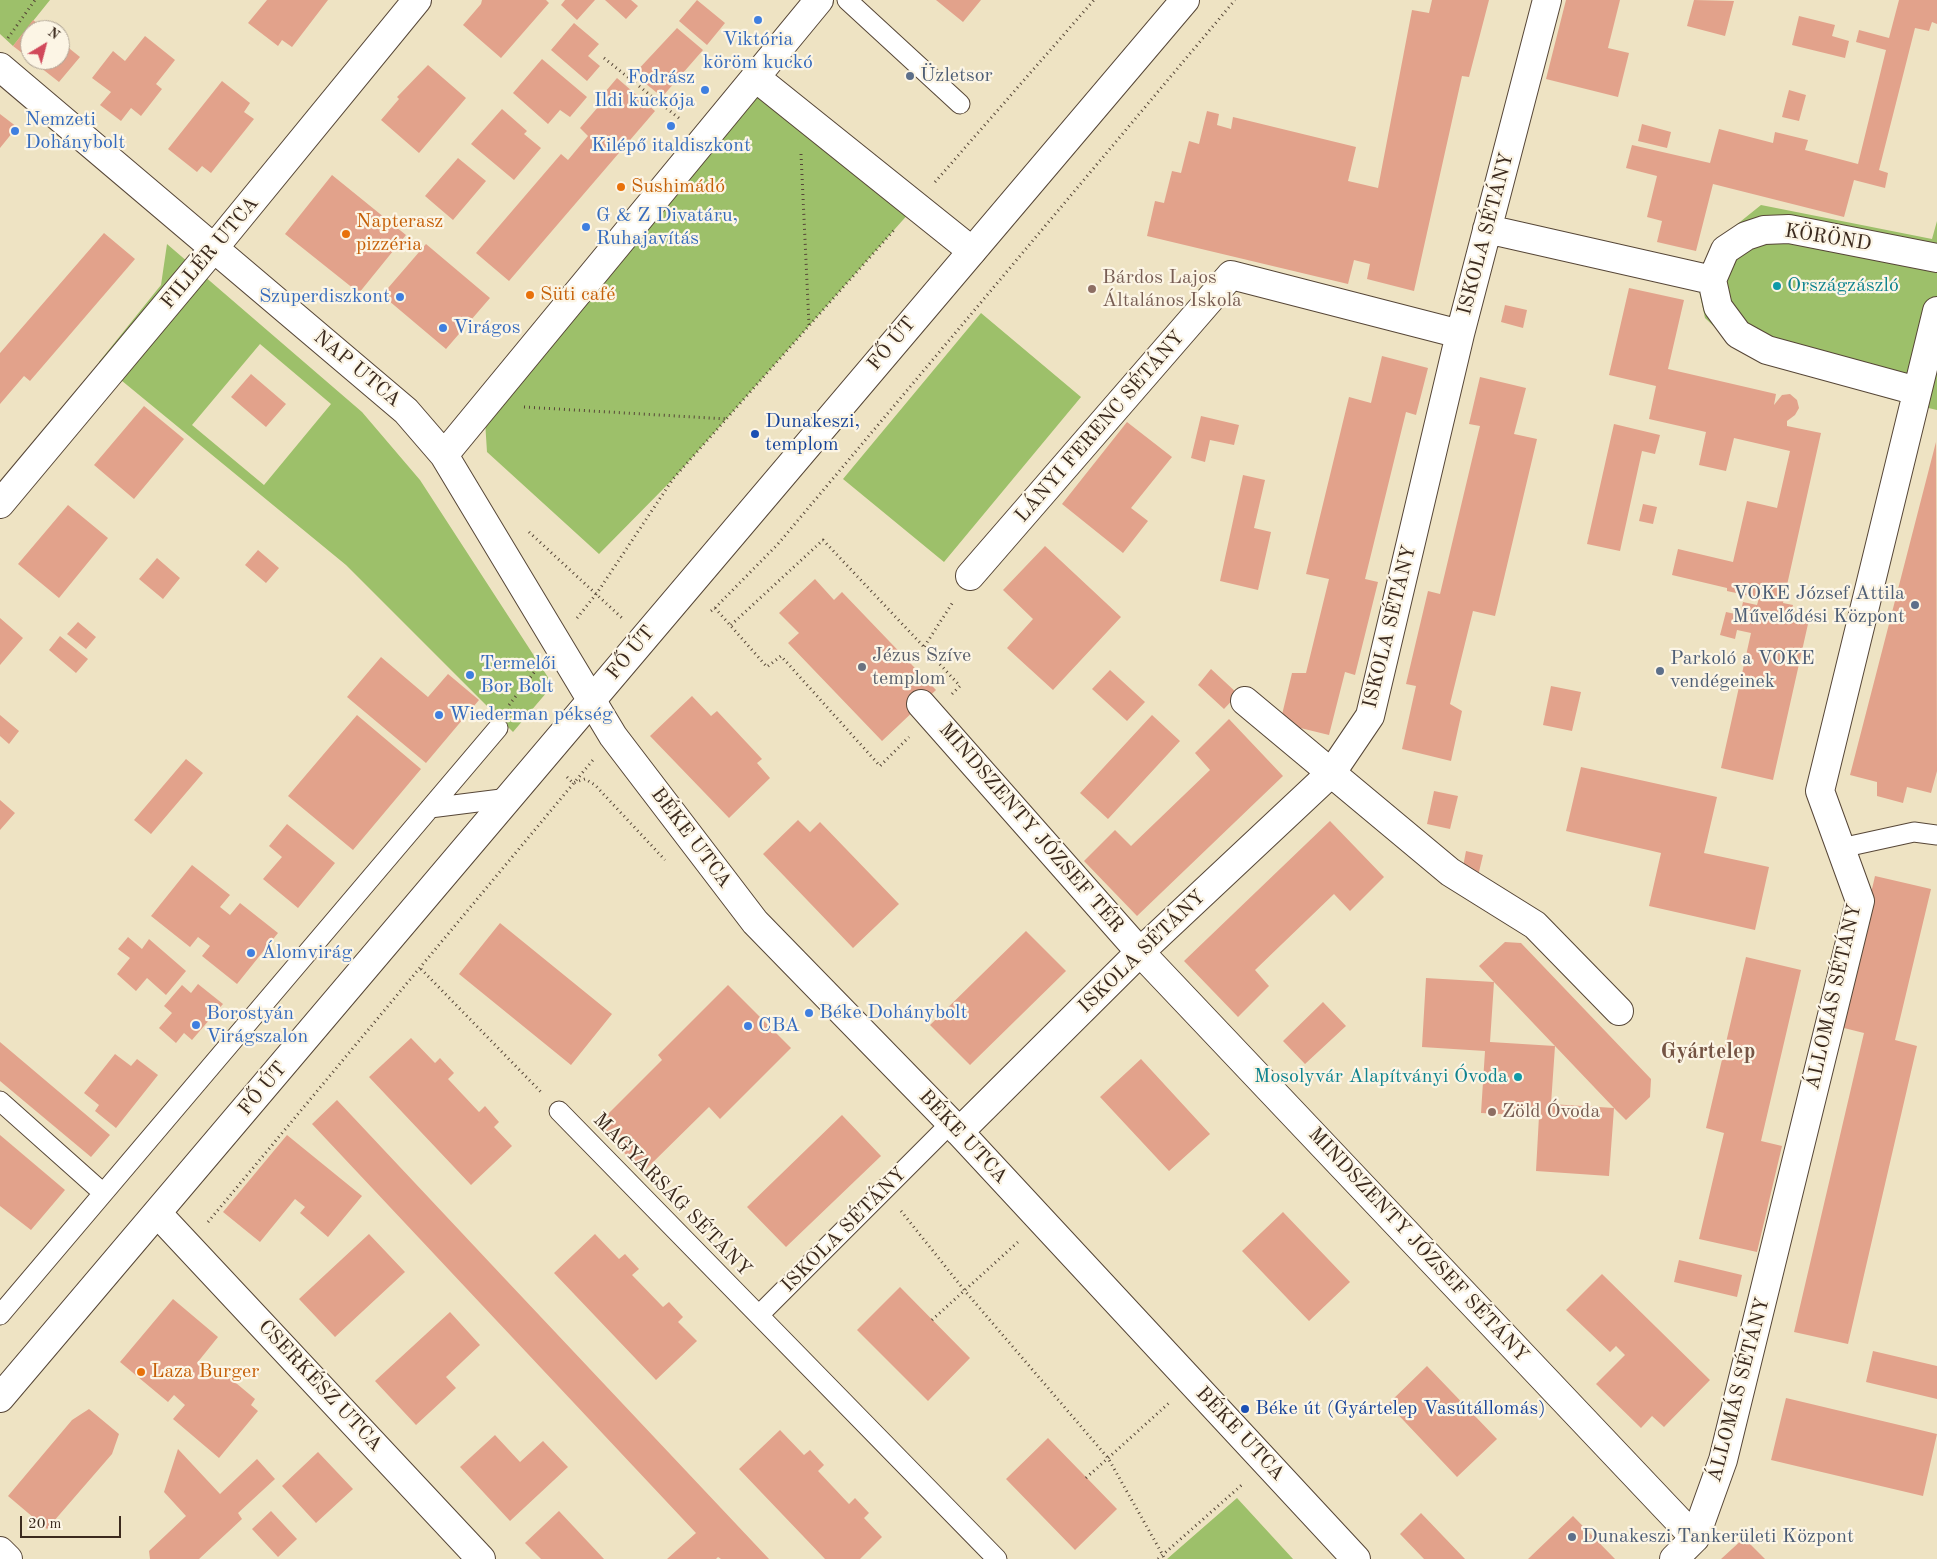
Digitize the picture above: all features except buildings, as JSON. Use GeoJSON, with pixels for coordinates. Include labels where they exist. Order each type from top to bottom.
{"type":"FeatureCollection","features":[{"type":"Feature","properties":{"kind":"street","name":"FILLÉR UTCA"},"geometry":{"type":"LineString","coordinates":[[0,504],[214,248],[417,0]]}},
{"type":"Feature","properties":{"kind":"street"},"geometry":{"type":"LineString","coordinates":[[444,455],[818,0]]}},
{"type":"Feature","properties":{"kind":"street","name":"FŐ ÚT"},"geometry":{"type":"LineString","coordinates":[[0,1398],[158,1214],[1185,0]]}},
{"type":"Feature","properties":{"kind":"street","name":"ISKOLA SÉTÁNY"},"geometry":{"type":"LineString","coordinates":[[955,1128],[1332,772],[1370,716],[1460,334],[1547,0]]}},
{"type":"Feature","properties":{"kind":"street","name":"NAP UTCA"},"geometry":{"type":"LineString","coordinates":[[2,55],[214,248],[406,411],[444,455],[592,699]]}},
{"type":"Feature","properties":{"kind":"street"},"geometry":{"type":"LineString","coordinates":[[755,77],[972,251]]}},
{"type":"Feature","properties":{"kind":"street"},"geometry":{"type":"LineString","coordinates":[[1487,229],[1712,280],[1718,307],[1738,334],[1767,350],[1917,391]]}},
{"type":"Feature","properties":{"kind":"street","name":"KÖRÖND"},"geometry":{"type":"LineString","coordinates":[[1712,280],[1726,250],[1746,236],[1764,230],[1790,229],[1937,258]]}},
{"type":"Feature","properties":{"kind":"street","name":"LÁNYI FERENC SÉTÁNY"},"geometry":{"type":"LineString","coordinates":[[970,576],[1231,275],[1460,334]]}},
{"type":"Feature","properties":{"kind":"street","name":"ÁLLOMÁS SÉTÁNY"},"geometry":{"type":"LineString","coordinates":[[1674,1559],[1696,1538],[1723,1460],[1860,901],[1820,791],[1937,311]]}},
{"type":"Feature","properties":{"kind":"street","name":"BÉKE UTCA"},"geometry":{"type":"LineString","coordinates":[[592,699],[613,736],[754,922],[1042,1220],[1356,1559]]}},
{"type":"Feature","properties":{"kind":"street"},"geometry":{"type":"LineString","coordinates":[[1245,701],[1450,872],[1535,925],[1618,1011]]}},
{"type":"Feature","properties":{"kind":"street","name":"MINDSZENTY JÓZSEF TÉR"},"geometry":{"type":"LineString","coordinates":[[926,710],[1140,952]]}},
{"type":"Feature","properties":{"kind":"street","name":"MINDSZENTY JÓZSEF SÉTÁNY"},"geometry":{"type":"LineString","coordinates":[[1140,952],[1696,1538]]}},
{"type":"Feature","properties":{"kind":"street","name":"CSERKÉSZ UTCA"},"geometry":{"type":"LineString","coordinates":[[158,1214],[480,1559]]}},
{"type":"Feature","properties":{"kind":"street"},"geometry":{"type":"LineString","coordinates":[[0,1551],[8,1559]]}},
{"type":"Feature","properties":{"kind":"lane"},"geometry":{"type":"LineString","coordinates":[[847,0],[960,104]]}},
{"type":"Feature","properties":{"kind":"lane"},"geometry":{"type":"LineString","coordinates":[[0,1314],[498,728]]}},
{"type":"Feature","properties":{"kind":"lane"},"geometry":{"type":"LineString","coordinates":[[430,808],[509,798]]}},
{"type":"Feature","properties":{"kind":"lane"},"geometry":{"type":"LineString","coordinates":[[1841,848],[1914,832],[1937,835]]}},
{"type":"Feature","properties":{"kind":"lane"},"geometry":{"type":"LineString","coordinates":[[0,1101],[102,1192]]}},
{"type":"Feature","properties":{"kind":"lane","name":"MAGYARSÁG SÉTÁNY"},"geometry":{"type":"LineString","coordinates":[[559,1111],[997,1559]]}},
{"type":"Feature","properties":{"kind":"lane","name":"ISKOLA SÉTÁNY"},"geometry":{"type":"LineString","coordinates":[[759,1315],[884,1190],[955,1128]]}},
{"type":"Feature","properties":{"kind":"path"},"geometry":{"type":"LineString","coordinates":[[2,55],[35,0]]}},
{"type":"Feature","properties":{"kind":"path"},"geometry":{"type":"LineString","coordinates":[[511,712],[509,705],[597,593],[673,479],[1094,0]]}},
{"type":"Feature","properties":{"kind":"path"},"geometry":{"type":"LineString","coordinates":[[705,617],[784,536],[1235,0]]}},
{"type":"Feature","properties":{"kind":"path"},"geometry":{"type":"LineString","coordinates":[[604,58],[704,138]]}},
{"type":"Feature","properties":{"kind":"path"},"geometry":{"type":"LineString","coordinates":[[799,112],[809,326]]}},
{"type":"Feature","properties":{"kind":"path"},"geometry":{"type":"LineString","coordinates":[[484,405],[727,418]]}},
{"type":"Feature","properties":{"kind":"path"},"geometry":{"type":"LineString","coordinates":[[524,528],[597,593],[643,639]]}},
{"type":"Feature","properties":{"kind":"path"},"geometry":{"type":"LineString","coordinates":[[715,608],[730,626],[767,667],[781,656],[880,766],[926,710],[960,686],[823,540],[730,626]]}},
{"type":"Feature","properties":{"kind":"path"},"geometry":{"type":"LineString","coordinates":[[924,647],[970,576]]}},
{"type":"Feature","properties":{"kind":"path"},"geometry":{"type":"LineString","coordinates":[[189,1246],[574,783]]}},
{"type":"Feature","properties":{"kind":"path"},"geometry":{"type":"LineString","coordinates":[[421,969],[559,1111]]}},
{"type":"Feature","properties":{"kind":"path"},"geometry":{"type":"LineString","coordinates":[[884,1190],[965,1290],[1108,1458],[1165,1559]]}},
{"type":"Feature","properties":{"kind":"path"},"geometry":{"type":"LineString","coordinates":[[932,1320],[1042,1220]]}},
{"type":"Feature","properties":{"kind":"path"},"geometry":{"type":"LineString","coordinates":[[1086,1478],[1192,1382]]}},
{"type":"Feature","properties":{"kind":"path"},"geometry":{"type":"LineString","coordinates":[[1158,1559],[1266,1462]]}},
{"type":"Feature","properties":{"kind":"green space"},"geometry":{"type":"Polygon","coordinates":[[[0,0],[50,0],[34,20],[20,20],[20,37],[13,46],[0,34],[0,0]]]}},
{"type":"Feature","properties":{"kind":"green space"},"geometry":{"type":"Polygon","coordinates":[[[755,88],[910,212],[673,479],[599,554],[487,452],[484,405],[755,88]]]}},
{"type":"Feature","properties":{"kind":"green space"},"geometry":{"type":"Polygon","coordinates":[[[1761,205],[1932,239],[1937,221],[1937,410],[1890,399],[1761,360],[1737,348],[1705,318],[1696,277],[1715,242],[1761,205]]]}},
{"type":"Feature","properties":{"kind":"green space"},"geometry":{"type":"Polygon","coordinates":[[[167,244],[362,412],[420,480],[553,685],[513,732],[346,565],[99,362],[161,285],[167,244]],[[260,344],[192,425],[264,485],[331,404],[260,344]]]}},
{"type":"Feature","properties":{"kind":"green space"},"geometry":{"type":"Polygon","coordinates":[[[981,313],[1081,397],[944,562],[843,479],[981,313]]]}},
{"type":"Feature","properties":{"kind":"green space"},"geometry":{"type":"Polygon","coordinates":[[[1237,1498],[1293,1559],[1167,1559],[1237,1498]]]}},
{"type":"Feature","properties":{"kind":"place","name":"Viktória köröm kuckó"},"geometry":{"type":"Point","coordinates":[758,20]}},
{"type":"Feature","properties":{"kind":"place","name":"Üzletsor"},"geometry":{"type":"Point","coordinates":[910,76]}},
{"type":"Feature","properties":{"kind":"place","name":"Fodrász Ildi kuckója"},"geometry":{"type":"Point","coordinates":[705,90]}},
{"type":"Feature","properties":{"kind":"place","name":"Kilépő italdiszkont"},"geometry":{"type":"Point","coordinates":[671,126]}},
{"type":"Feature","properties":{"kind":"place","name":"Nemzeti Dohánybolt"},"geometry":{"type":"Point","coordinates":[15,131]}},
{"type":"Feature","properties":{"kind":"place","name":"Sushimádó"},"geometry":{"type":"Point","coordinates":[621,187]}},
{"type":"Feature","properties":{"kind":"place","name":"G & Z Divatáru, Ruhajavítás"},"geometry":{"type":"Point","coordinates":[586,227]}},
{"type":"Feature","properties":{"kind":"place","name":"Napterasz pizzéria"},"geometry":{"type":"Point","coordinates":[346,234]}},
{"type":"Feature","properties":{"kind":"place","name":"Országzászló"},"geometry":{"type":"Point","coordinates":[1777,286]}},
{"type":"Feature","properties":{"kind":"place","name":"Bárdos Lajos Általános Iskola"},"geometry":{"type":"Point","coordinates":[1092,289]}},
{"type":"Feature","properties":{"kind":"place","name":"Süti café"},"geometry":{"type":"Point","coordinates":[530,295]}},
{"type":"Feature","properties":{"kind":"place","name":"Szuperdiszkont"},"geometry":{"type":"Point","coordinates":[400,297]}},
{"type":"Feature","properties":{"kind":"place","name":"Virágos"},"geometry":{"type":"Point","coordinates":[443,328]}},
{"type":"Feature","properties":{"kind":"place","name":"Dunakeszi, templom"},"geometry":{"type":"Point","coordinates":[755,434]}},
{"type":"Feature","properties":{"kind":"place","name":"VOKE József Attila Művelődési Központ"},"geometry":{"type":"Point","coordinates":[1915,605]}},
{"type":"Feature","properties":{"kind":"place","name":"Jézus Szíve templom"},"geometry":{"type":"Point","coordinates":[862,667]}},
{"type":"Feature","properties":{"kind":"place","name":"Parkoló a VOKE vendégeinek"},"geometry":{"type":"Point","coordinates":[1660,671]}},
{"type":"Feature","properties":{"kind":"place","name":"Termelői Bor Bolt"},"geometry":{"type":"Point","coordinates":[470,675]}},
{"type":"Feature","properties":{"kind":"place","name":"Wiederman pékség"},"geometry":{"type":"Point","coordinates":[439,715]}},
{"type":"Feature","properties":{"kind":"place","name":"Álomvirág"},"geometry":{"type":"Point","coordinates":[251,953]}},
{"type":"Feature","properties":{"kind":"place","name":"Béke Dohánybolt"},"geometry":{"type":"Point","coordinates":[809,1013]}},
{"type":"Feature","properties":{"kind":"place","name":"Borostyán Virágszalon"},"geometry":{"type":"Point","coordinates":[196,1025]}},
{"type":"Feature","properties":{"kind":"place","name":"CBA"},"geometry":{"type":"Point","coordinates":[748,1026]}},
{"type":"Feature","properties":{"kind":"place","name":"Mosolyvár Alapítványi Óvoda"},"geometry":{"type":"Point","coordinates":[1518,1077]}},
{"type":"Feature","properties":{"kind":"place","name":"Zöld Óvoda"},"geometry":{"type":"Point","coordinates":[1492,1112]}},
{"type":"Feature","properties":{"kind":"place","name":"Laza Burger"},"geometry":{"type":"Point","coordinates":[141,1372]}},
{"type":"Feature","properties":{"kind":"place","name":"Béke út (Gyártelep Vasútállomás)"},"geometry":{"type":"Point","coordinates":[1245,1409]}},
{"type":"Feature","properties":{"kind":"place","name":"Dunakeszi Tankerületi Központ"},"geometry":{"type":"Point","coordinates":[1572,1537]}},
{"type":"Feature","properties":{"kind":"district","name":"Gyártelep"},"geometry":{"type":"Point","coordinates":[1708,1052]}}]}
